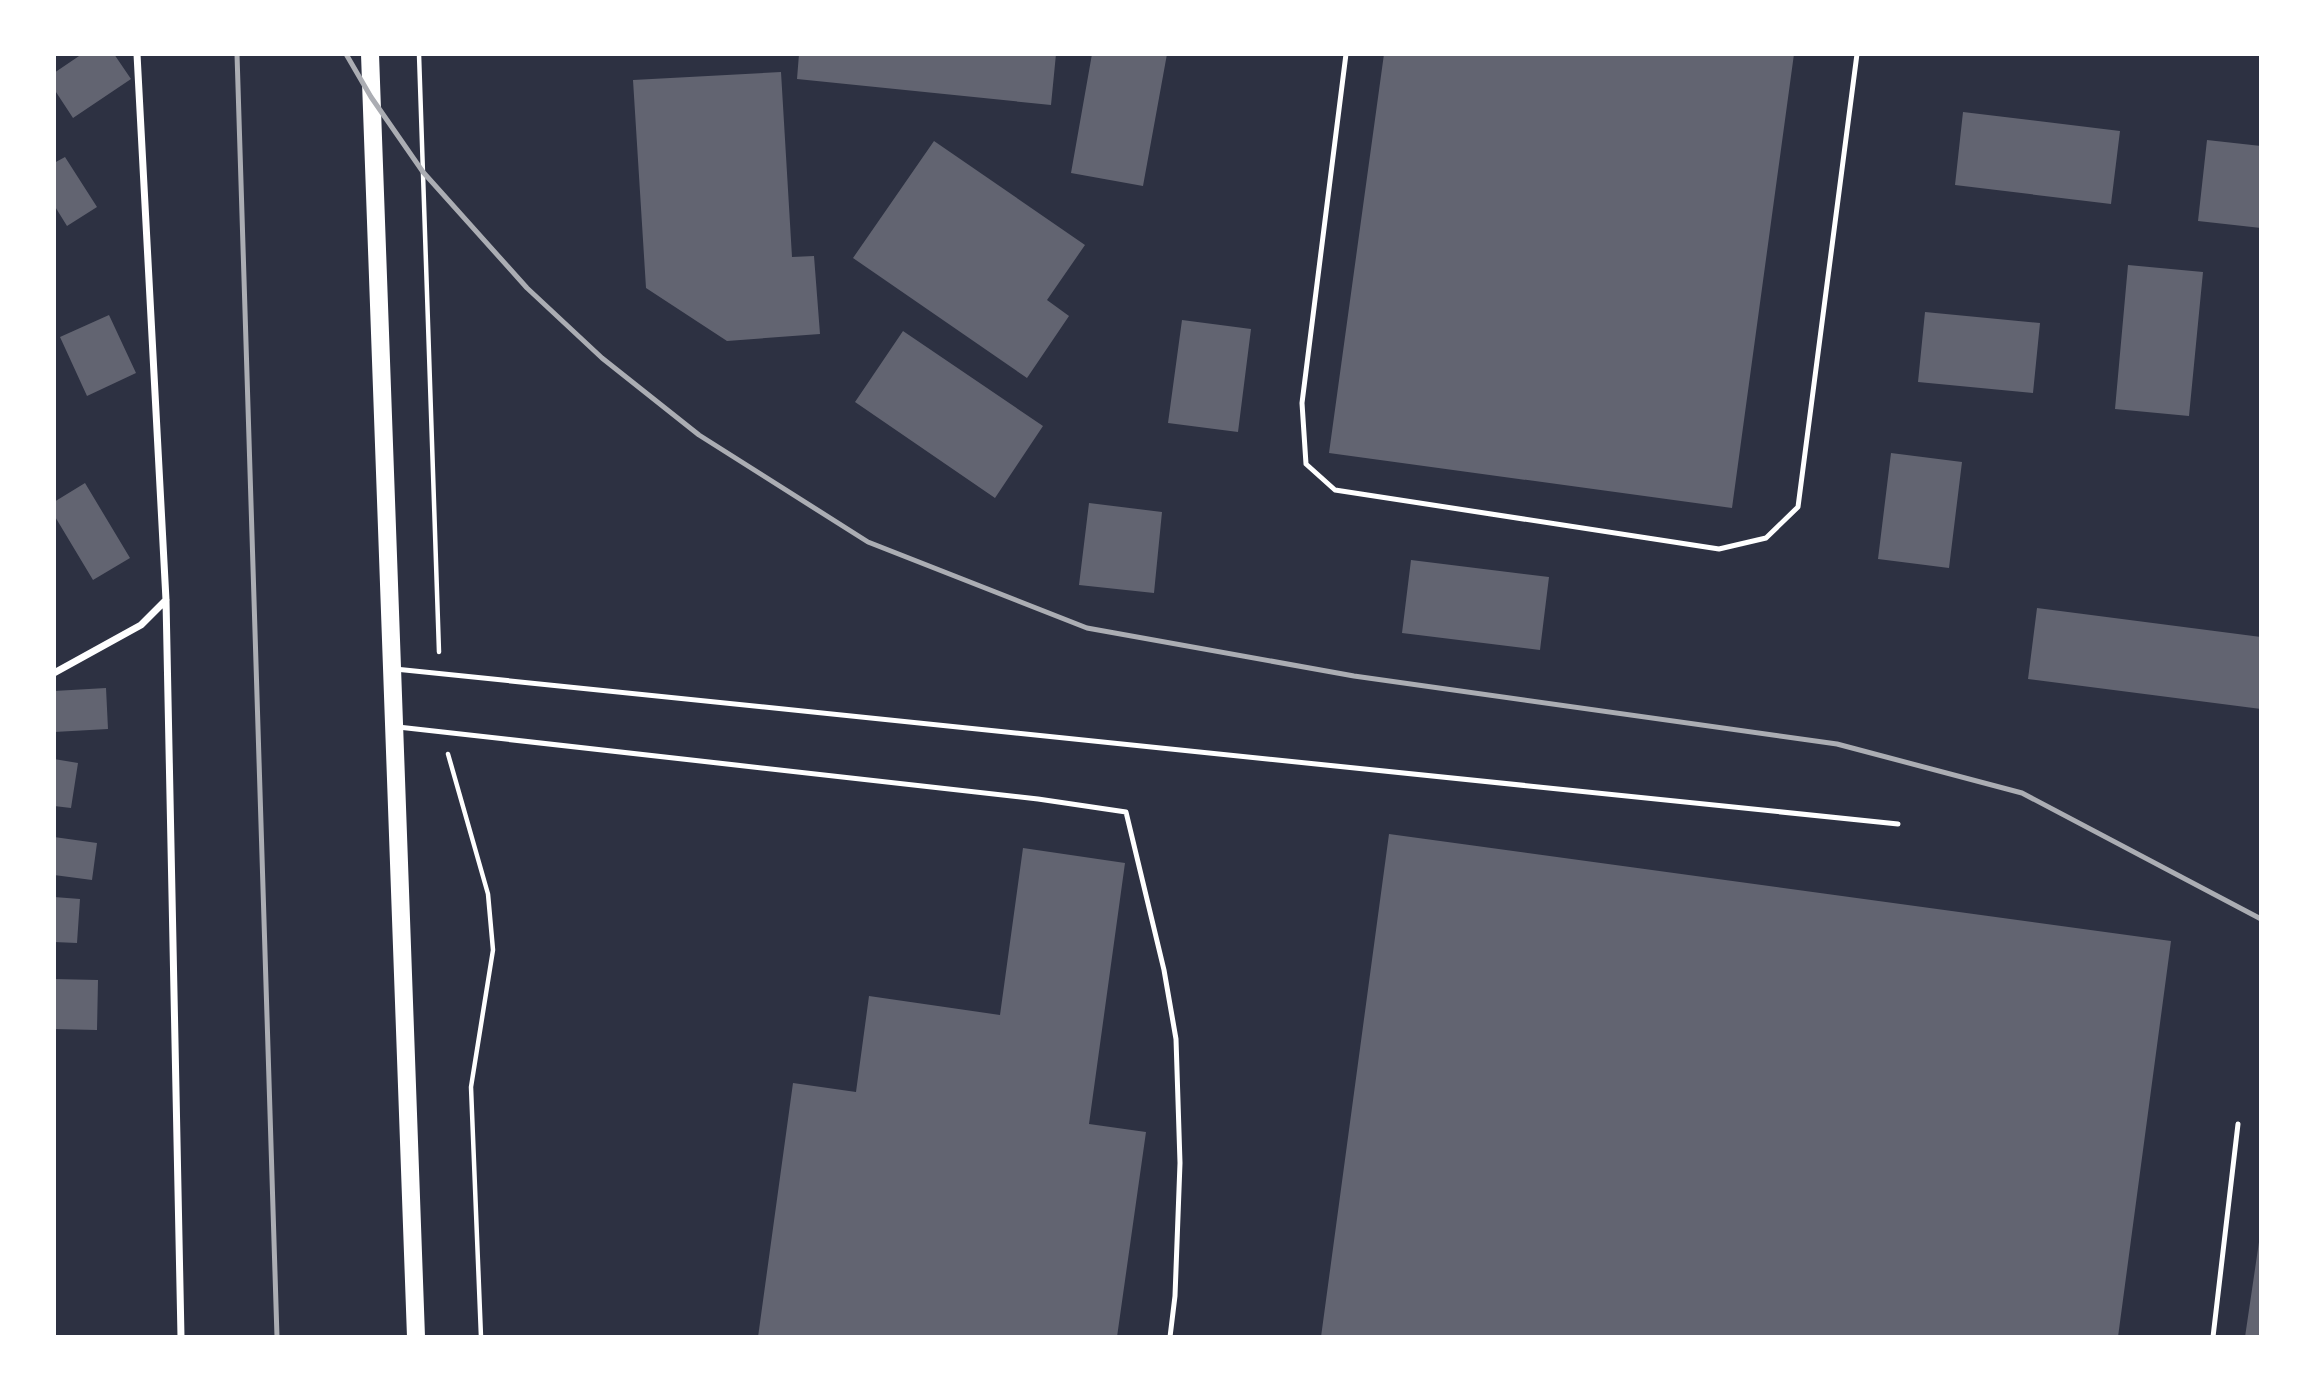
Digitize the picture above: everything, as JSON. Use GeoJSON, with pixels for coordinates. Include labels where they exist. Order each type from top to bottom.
{"type":"FeatureCollection","features":[{"type":"Feature","properties":{"kind":"main road"},"geometry":{"type":"LineString","coordinates":[[370,54],[415,1337]]}},
{"type":"Feature","properties":{"kind":"street"},"geometry":{"type":"LineString","coordinates":[[137,54],[166,600],[181,1337]]}},
{"type":"Feature","properties":{"kind":"street"},"geometry":{"type":"LineString","coordinates":[[54,673],[141,625],[166,600]]}},
{"type":"Feature","properties":{"kind":"lane"},"geometry":{"type":"LineString","coordinates":[[1346,54],[1302,403],[1307,464],[1335,489],[1719,549],[1766,538],[1798,507],[1857,54]]}},
{"type":"Feature","properties":{"kind":"lane"},"geometry":{"type":"LineString","coordinates":[[392,669],[1898,824]]}},
{"type":"Feature","properties":{"kind":"lane"},"geometry":{"type":"LineString","coordinates":[[394,727],[1038,799],[1126,812],[1164,970],[1176,1039],[1180,1163],[1175,1296],[1170,1337]]}},
{"type":"Feature","properties":{"kind":"lane"},"geometry":{"type":"LineString","coordinates":[[2213,1337],[2238,1124]]}},
{"type":"Feature","properties":{"kind":"building"},"geometry":{"type":"Polygon","coordinates":[[[82,54],[114,54],[131,79],[73,118],[54,89],[54,73],[82,54]]]}},
{"type":"Feature","properties":{"kind":"building"},"geometry":{"type":"Polygon","coordinates":[[[799,54],[1056,54],[1051,105],[797,79],[799,54]]]}},
{"type":"Feature","properties":{"kind":"building"},"geometry":{"type":"Polygon","coordinates":[[[1092,54],[1167,54],[1143,186],[1071,173],[1092,54]]]}},
{"type":"Feature","properties":{"kind":"building"},"geometry":{"type":"Polygon","coordinates":[[[1384,54],[1794,54],[1732,508],[1329,453],[1384,54]]]}},
{"type":"Feature","properties":{"kind":"building"},"geometry":{"type":"Polygon","coordinates":[[[781,72],[792,257],[814,256],[820,334],[727,341],[646,288],[633,80],[781,72]]]}},
{"type":"Feature","properties":{"kind":"building"},"geometry":{"type":"Polygon","coordinates":[[[1963,112],[2120,131],[2111,204],[1955,185],[1963,112]]]}},
{"type":"Feature","properties":{"kind":"building"},"geometry":{"type":"Polygon","coordinates":[[[2207,140],[2261,146],[2261,228],[2198,221],[2207,140]]]}},
{"type":"Feature","properties":{"kind":"building"},"geometry":{"type":"Polygon","coordinates":[[[934,141],[1085,245],[1047,300],[1069,316],[1027,378],[853,258],[934,141]]]}},
{"type":"Feature","properties":{"kind":"building"},"geometry":{"type":"Polygon","coordinates":[[[65,157],[97,207],[67,226],[54,205],[54,163],[65,157]]]}},
{"type":"Feature","properties":{"kind":"building"},"geometry":{"type":"Polygon","coordinates":[[[2128,265],[2203,272],[2189,416],[2115,409],[2128,265]]]}},
{"type":"Feature","properties":{"kind":"building"},"geometry":{"type":"Polygon","coordinates":[[[1925,312],[2040,323],[2033,393],[1918,382],[1925,312]]]}},
{"type":"Feature","properties":{"kind":"building"},"geometry":{"type":"Polygon","coordinates":[[[109,315],[136,373],[87,396],[60,337],[109,315]]]}},
{"type":"Feature","properties":{"kind":"building"},"geometry":{"type":"Polygon","coordinates":[[[1182,320],[1251,329],[1238,432],[1168,423],[1182,320]]]}},
{"type":"Feature","properties":{"kind":"building"},"geometry":{"type":"Polygon","coordinates":[[[903,331],[1043,426],[995,498],[855,402],[903,331]]]}},
{"type":"Feature","properties":{"kind":"building"},"geometry":{"type":"Polygon","coordinates":[[[1891,453],[1962,462],[1949,568],[1878,559],[1891,453]]]}},
{"type":"Feature","properties":{"kind":"building"},"geometry":{"type":"Polygon","coordinates":[[[85,483],[130,558],[93,580],[54,515],[54,502],[85,483]]]}},
{"type":"Feature","properties":{"kind":"building"},"geometry":{"type":"Polygon","coordinates":[[[1089,503],[1162,512],[1154,593],[1079,585],[1089,503]]]}},
{"type":"Feature","properties":{"kind":"building"},"geometry":{"type":"Polygon","coordinates":[[[1411,560],[1549,577],[1540,650],[1402,633],[1411,560]]]}},
{"type":"Feature","properties":{"kind":"building"},"geometry":{"type":"Polygon","coordinates":[[[2037,608],[2261,637],[2261,709],[2028,679],[2037,608]]]}},
{"type":"Feature","properties":{"kind":"building"},"geometry":{"type":"Polygon","coordinates":[[[106,688],[108,729],[54,732],[54,691],[106,688]]]}},
{"type":"Feature","properties":{"kind":"building"},"geometry":{"type":"Polygon","coordinates":[[[54,759],[78,763],[71,808],[54,806],[54,759]]]}},
{"type":"Feature","properties":{"kind":"building"},"geometry":{"type":"Polygon","coordinates":[[[1389,834],[2171,941],[2118,1337],[1321,1337],[1389,834]]]}},
{"type":"Feature","properties":{"kind":"building"},"geometry":{"type":"Polygon","coordinates":[[[54,837],[97,843],[92,880],[54,875],[54,837]]]}},
{"type":"Feature","properties":{"kind":"building"},"geometry":{"type":"Polygon","coordinates":[[[1023,848],[1125,863],[1089,1124],[1146,1132],[1117,1337],[758,1337],[793,1083],[856,1092],[869,996],[1000,1015],[1023,848]]]}},
{"type":"Feature","properties":{"kind":"building"},"geometry":{"type":"Polygon","coordinates":[[[54,897],[80,899],[77,943],[54,942],[54,897]]]}},
{"type":"Feature","properties":{"kind":"building"},"geometry":{"type":"Polygon","coordinates":[[[54,979],[98,980],[97,1030],[54,1029],[54,979]]]}},
{"type":"Feature","properties":{"kind":"building"},"geometry":{"type":"Polygon","coordinates":[[[2259,1242],[2261,1337],[2245,1337],[2259,1242]]]}},
{"type":"Feature","properties":{"kind":"railway"},"geometry":{"type":"LineString","coordinates":[[237,54],[277,1337]]}},
{"type":"Feature","properties":{"kind":"railway"},"geometry":{"type":"LineString","coordinates":[[346,54],[371,97],[423,172],[527,288],[602,358],[699,435],[868,542],[1087,628],[1354,676],[1837,744],[2022,793],[2261,919]]}}]}
